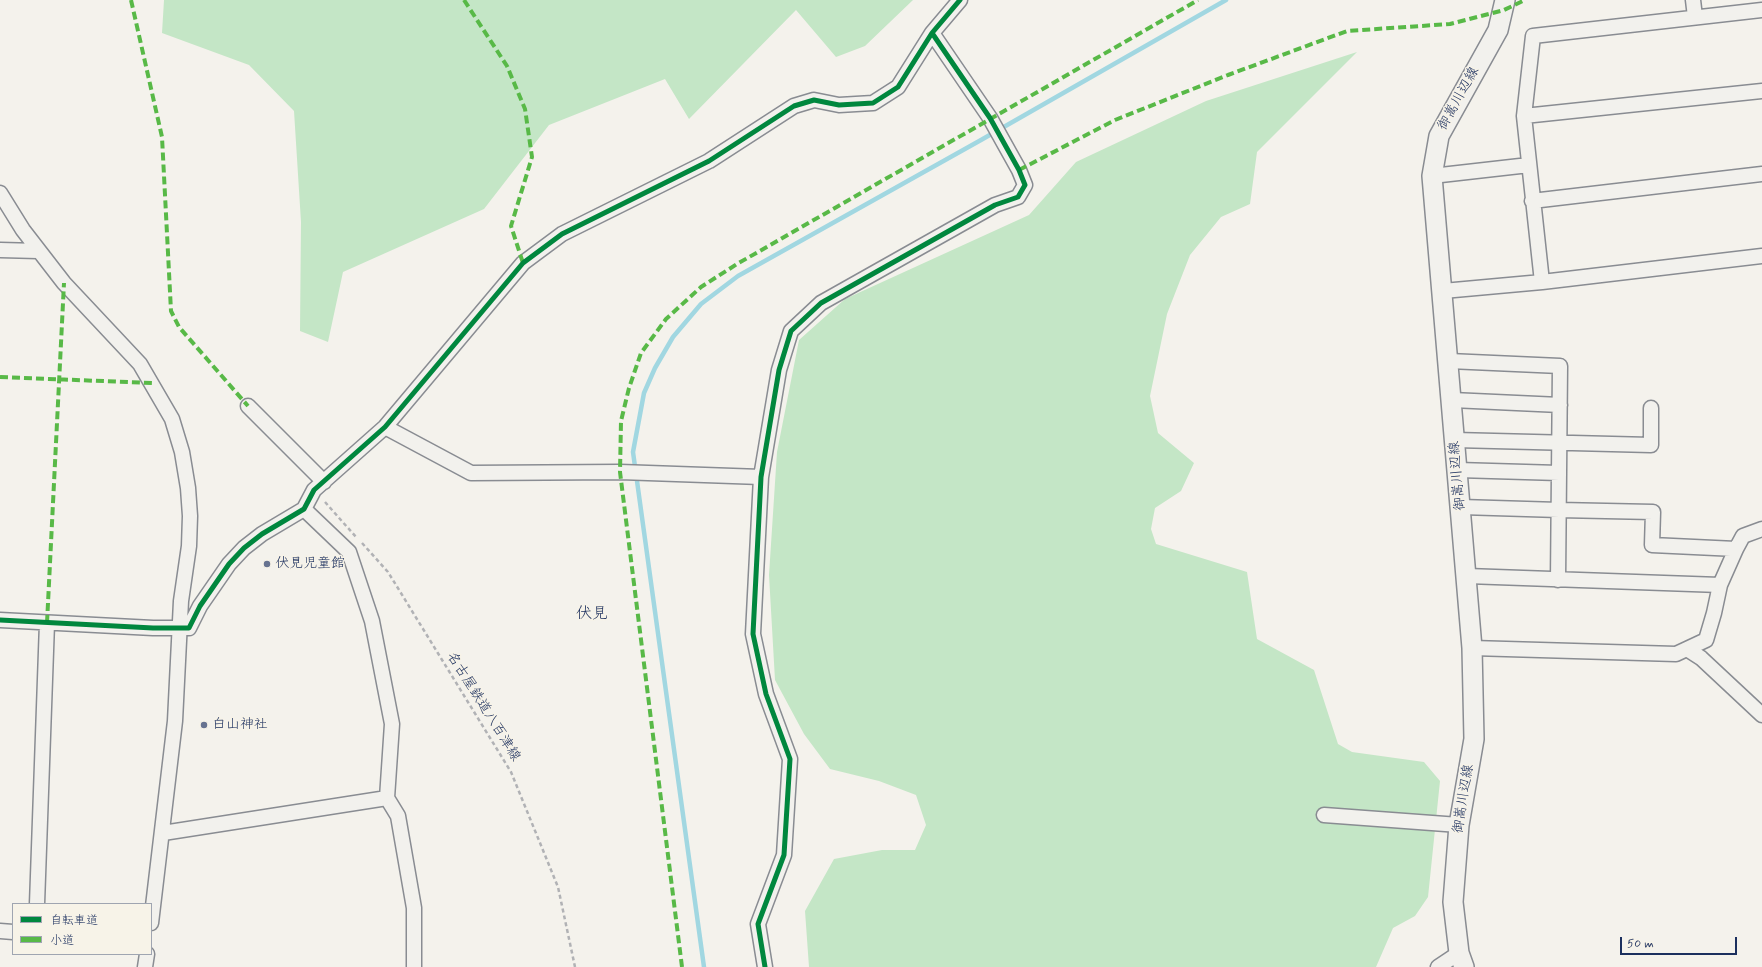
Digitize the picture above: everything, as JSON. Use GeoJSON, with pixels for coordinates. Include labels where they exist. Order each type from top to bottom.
{"type":"FeatureCollection","features":[{"type":"Feature","properties":{"kind":"main road","name":"御嵩川辺線"},"geometry":{"type":"LineString","coordinates":[[1462,960],[1453,902],[1459,825],[1474,739],[1472,648],[1449,361],[1432,176],[1439,136],[1498,30],[1505,0]]}},
{"type":"Feature","properties":{"kind":"street"},"geometry":{"type":"LineString","coordinates":[[0,620],[178,629],[189,628],[200,606],[229,564],[244,548],[262,534],[304,509],[319,486],[384,427],[523,263],[562,234],[709,161],[794,106],[814,100],[839,105],[873,103],[898,87],[932,33],[960,0]]}},
{"type":"Feature","properties":{"kind":"street"},"geometry":{"type":"LineString","coordinates":[[1693,0],[1695,17]]}},
{"type":"Feature","properties":{"kind":"street"},"geometry":{"type":"LineString","coordinates":[[1542,282],[1532,201],[1524,116],[1533,36],[1762,10]]}},
{"type":"Feature","properties":{"kind":"street"},"geometry":{"type":"LineString","coordinates":[[765,967],[758,924],[784,855],[790,759],[766,694],[753,634],[761,477],[779,370],[791,331],[821,303],[996,205],[1018,197],[1025,185],[1019,170],[990,118],[932,33]]}},
{"type":"Feature","properties":{"kind":"street"},"geometry":{"type":"LineString","coordinates":[[1524,116],[1762,91]]}},
{"type":"Feature","properties":{"kind":"street"},"geometry":{"type":"LineString","coordinates":[[1432,176],[1529,165]]}},
{"type":"Feature","properties":{"kind":"street"},"geometry":{"type":"LineString","coordinates":[[1532,201],[1762,174]]}},
{"type":"Feature","properties":{"kind":"street"},"geometry":{"type":"LineString","coordinates":[[0,193],[23,230],[64,283],[140,364],[172,419],[182,452],[188,488],[190,516],[189,546],[180,601],[175,721],[152,916]]}},
{"type":"Feature","properties":{"kind":"street"},"geometry":{"type":"LineString","coordinates":[[0,250],[38,251]]}},
{"type":"Feature","properties":{"kind":"street"},"geometry":{"type":"LineString","coordinates":[[1443,291],[1542,282],[1762,256]]}},
{"type":"Feature","properties":{"kind":"street"},"geometry":{"type":"LineString","coordinates":[[1449,361],[1560,366],[1558,580]]}},
{"type":"Feature","properties":{"kind":"street"},"geometry":{"type":"LineString","coordinates":[[1452,400],[1560,405]]}},
{"type":"Feature","properties":{"kind":"street"},"geometry":{"type":"LineString","coordinates":[[248,406],[319,486]]}},
{"type":"Feature","properties":{"kind":"street"},"geometry":{"type":"LineString","coordinates":[[1455,440],[1651,445],[1651,408]]}},
{"type":"Feature","properties":{"kind":"street"},"geometry":{"type":"LineString","coordinates":[[384,427],[471,473],[620,472],[761,477]]}},
{"type":"Feature","properties":{"kind":"street"},"geometry":{"type":"LineString","coordinates":[[1458,470],[1559,473]]}},
{"type":"Feature","properties":{"kind":"street"},"geometry":{"type":"LineString","coordinates":[[1461,507],[1653,512],[1652,545],[1736,549]]}},
{"type":"Feature","properties":{"kind":"street"},"geometry":{"type":"LineString","coordinates":[[304,509],[349,552],[372,621],[392,724],[387,798],[398,816],[414,908],[414,967]]}},
{"type":"Feature","properties":{"kind":"street"},"geometry":{"type":"LineString","coordinates":[[1472,648],[1676,654],[1706,640],[1720,585],[1736,549],[1743,536],[1762,529]]}},
{"type":"Feature","properties":{"kind":"street"},"geometry":{"type":"LineString","coordinates":[[1467,576],[1720,585]]}},
{"type":"Feature","properties":{"kind":"street"},"geometry":{"type":"LineString","coordinates":[[37,903],[47,623]]}},
{"type":"Feature","properties":{"kind":"street"},"geometry":{"type":"LineString","coordinates":[[1687,649],[1701,658],[1762,715]]}},
{"type":"Feature","properties":{"kind":"street"},"geometry":{"type":"LineString","coordinates":[[163,833],[387,798]]}},
{"type":"Feature","properties":{"kind":"street"},"geometry":{"type":"LineString","coordinates":[[1324,815],[1459,825]]}},
{"type":"Feature","properties":{"kind":"street"},"geometry":{"type":"LineString","coordinates":[[0,931],[12,932]]}},
{"type":"Feature","properties":{"kind":"street"},"geometry":{"type":"LineString","coordinates":[[145,967],[147,955]]}},
{"type":"Feature","properties":{"kind":"street"},"geometry":{"type":"LineString","coordinates":[[1438,967],[1462,960]]}},
{"type":"Feature","properties":{"kind":"green space"},"geometry":{"type":"Polygon","coordinates":[[[164,0],[913,0],[865,46],[836,57],[796,10],[689,119],[665,79],[549,125],[484,209],[343,272],[328,342],[300,331],[301,222],[294,111],[249,65],[162,33],[164,0]]]}},
{"type":"Feature","properties":{"kind":"green space"},"geometry":{"type":"Polygon","coordinates":[[[1357,52],[1257,152],[1250,204],[1221,217],[1190,255],[1167,314],[1150,396],[1158,433],[1194,463],[1181,491],[1155,508],[1151,529],[1156,544],[1247,572],[1257,639],[1314,670],[1338,744],[1352,752],[1424,762],[1440,781],[1428,897],[1415,916],[1393,928],[1376,967],[809,967],[805,911],[834,859],[882,850],[915,850],[926,825],[916,795],[879,781],[830,769],[804,734],[775,680],[769,575],[777,452],[799,340],[845,299],[1029,215],[1076,162],[1206,101],[1357,52]]]}},
{"type":"Feature","properties":{"kind":"waterway"},"geometry":{"type":"LineString","coordinates":[[704,967],[633,452],[644,393],[655,368],[673,337],[701,304],[738,276],[981,140],[1226,0]]}},
{"type":"Feature","properties":{"kind":"marked path"},"geometry":{"type":"LineString","coordinates":[[131,0],[162,137],[171,311],[179,327],[248,406]]}},
{"type":"Feature","properties":{"kind":"marked path"},"geometry":{"type":"LineString","coordinates":[[464,0],[507,66],[525,109],[532,157],[511,226],[523,263]]}},
{"type":"Feature","properties":{"kind":"marked path"},"geometry":{"type":"LineString","coordinates":[[682,967],[620,472],[621,421],[629,388],[641,353],[666,319],[701,287],[737,264],[1198,0]]}},
{"type":"Feature","properties":{"kind":"marked path"},"geometry":{"type":"LineString","coordinates":[[1019,170],[1115,120],[1228,75],[1347,31],[1450,24],[1504,10],[1525,0]]}},
{"type":"Feature","properties":{"kind":"marked path"},"geometry":{"type":"LineString","coordinates":[[47,623],[64,283]]}},
{"type":"Feature","properties":{"kind":"marked path"},"geometry":{"type":"LineString","coordinates":[[0,377],[152,383]]}},
{"type":"Feature","properties":{"kind":"cycle path"},"geometry":{"type":"LineString","coordinates":[[0,620],[153,628],[189,628],[200,606],[229,564],[244,548],[262,534],[304,509],[314,490],[385,427],[523,263],[562,234],[709,161],[794,106],[814,100],[839,105],[873,103],[898,87],[932,33],[960,0]]}},
{"type":"Feature","properties":{"kind":"cycle path"},"geometry":{"type":"LineString","coordinates":[[765,967],[758,924],[784,855],[790,759],[766,694],[753,634],[761,477],[779,370],[791,331],[821,303],[995,205],[1018,197],[1025,185],[1019,170],[990,118],[932,33]]}},
{"type":"Feature","properties":{"kind":"place","name":"伏見児童館"},"geometry":{"type":"Point","coordinates":[267,564]}},
{"type":"Feature","properties":{"kind":"place","name":"白山神社"},"geometry":{"type":"Point","coordinates":[204,725]}},
{"type":"Feature","properties":{"kind":"district","name":"伏見"},"geometry":{"type":"Point","coordinates":[592,615]}}]}
